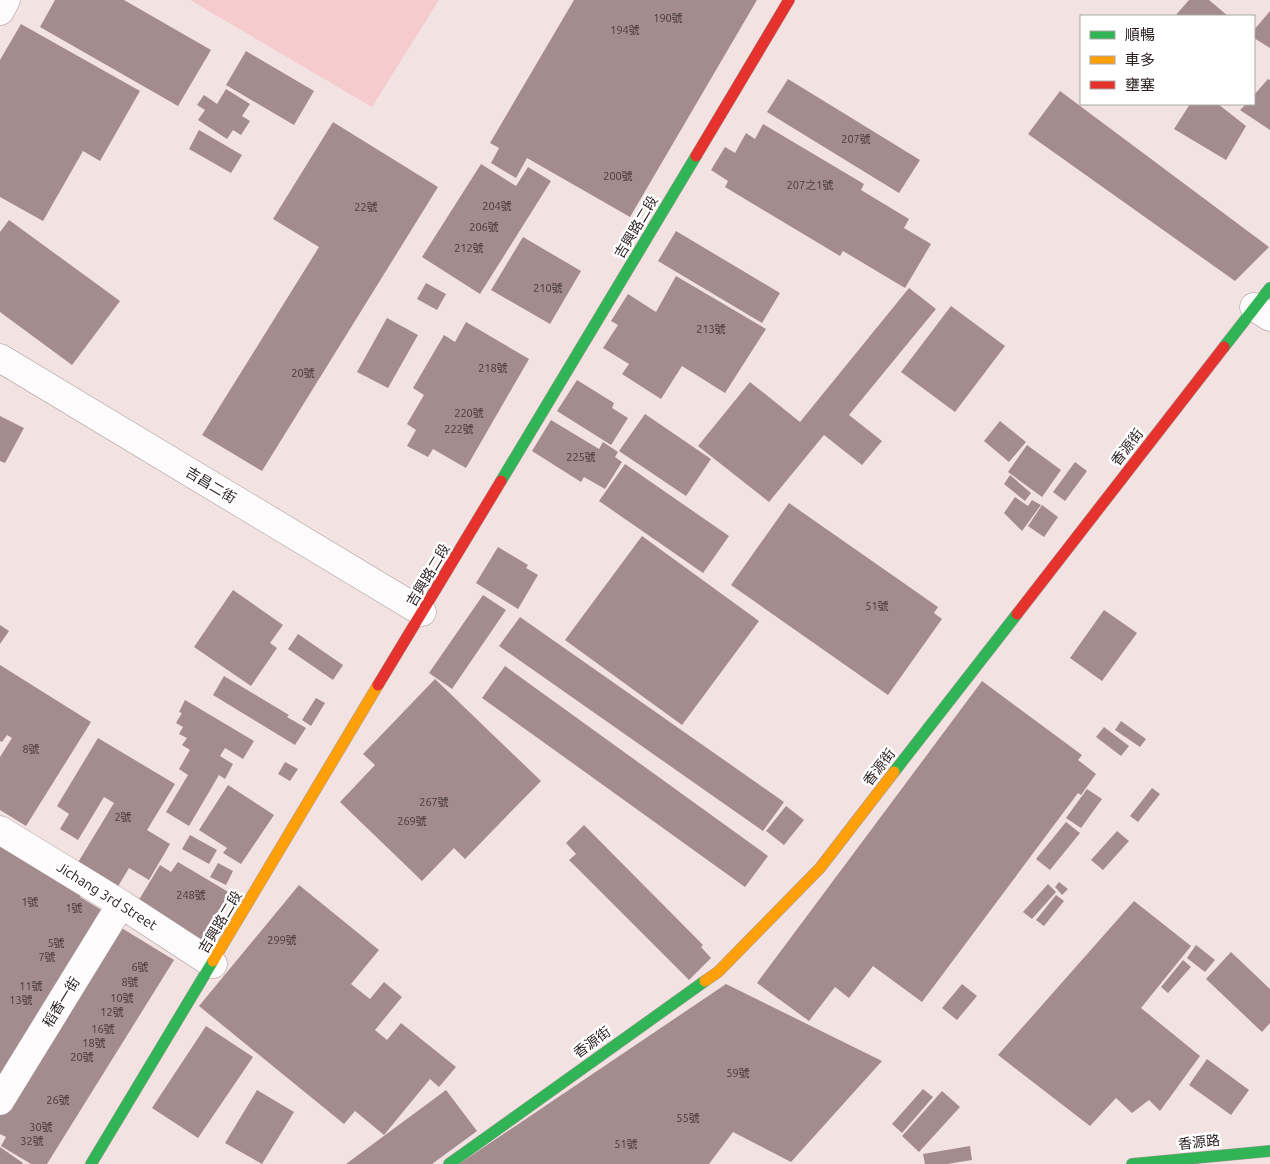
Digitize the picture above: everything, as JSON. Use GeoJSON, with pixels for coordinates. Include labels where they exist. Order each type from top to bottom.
{"type":"FeatureCollection","features":[{"type":"Feature","properties":{"kind":"street"},"geometry":{"type":"LineString","coordinates":[[0,11],[6,0]]}},
{"type":"Feature","properties":{"kind":"street","name":"吉興路二段"},"geometry":{"type":"LineString","coordinates":[[91,1164],[213,964],[789,0]]}},
{"type":"Feature","properties":{"kind":"street","name":"香源街"},"geometry":{"type":"LineString","coordinates":[[449,1164],[718,972],[820,868],[1265,304]]}},
{"type":"Feature","properties":{"kind":"street","name":"吉昌二街"},"geometry":{"type":"LineString","coordinates":[[0,358],[422,612]]}},
{"type":"Feature","properties":{"kind":"street","name":"Jichang 3rd Street"},"geometry":{"type":"LineString","coordinates":[[0,830],[121,904],[213,964]]}},
{"type":"Feature","properties":{"kind":"street","name":"稻香一街"},"geometry":{"type":"LineString","coordinates":[[0,1101],[121,904]]}},
{"type":"Feature","properties":{"kind":"street","name":"香源路"},"geometry":{"type":"LineString","coordinates":[[1132,1164],[1270,1151]]}},
{"type":"Feature","properties":{"kind":"shaded area"},"geometry":{"type":"Polygon","coordinates":[[[190,0],[439,0],[372,107],[190,0]]]}},
{"type":"Feature","properties":{"kind":"building"},"geometry":{"type":"Polygon","coordinates":[[[55,0],[124,0],[211,50],[178,106],[40,27],[55,0]]]}},
{"type":"Feature","properties":{"kind":"building"},"geometry":{"type":"Polygon","coordinates":[[[574,0],[757,0],[630,217],[527,158],[516,178],[491,163],[499,148],[490,143],[574,0]]]}},
{"type":"Feature","properties":{"kind":"building"},"geometry":{"type":"Polygon","coordinates":[[[1189,0],[1209,0],[1227,15],[1176,15],[1189,0]]]}},
{"type":"Feature","properties":{"kind":"building"},"geometry":{"type":"Polygon","coordinates":[[[1270,11],[1270,48],[1255,39],[1255,29],[1270,11]]]}},
{"type":"Feature","properties":{"kind":"building"},"geometry":{"type":"Polygon","coordinates":[[[21,24],[140,91],[100,161],[83,151],[43,221],[0,197],[0,60],[21,24]]]}},
{"type":"Feature","properties":{"kind":"building"},"geometry":{"type":"Polygon","coordinates":[[[246,51],[314,91],[294,125],[226,85],[246,51]]]}},
{"type":"Feature","properties":{"kind":"building"},"geometry":{"type":"Polygon","coordinates":[[[788,79],[920,160],[899,193],[767,112],[788,79]]]}},
{"type":"Feature","properties":{"kind":"building"},"geometry":{"type":"Polygon","coordinates":[[[1268,79],[1270,80],[1270,130],[1240,110],[1245,105],[1255,105],[1255,94],[1268,79]]]}},
{"type":"Feature","properties":{"kind":"building"},"geometry":{"type":"Polygon","coordinates":[[[226,89],[250,104],[242,116],[250,121],[241,135],[233,130],[227,139],[198,120],[205,110],[197,105],[204,95],[217,104],[226,89]]]}},
{"type":"Feature","properties":{"kind":"building"},"geometry":{"type":"Polygon","coordinates":[[[1060,91],[1269,247],[1235,281],[1028,134],[1060,91]]]}},
{"type":"Feature","properties":{"kind":"building"},"geometry":{"type":"Polygon","coordinates":[[[1189,105],[1219,105],[1246,126],[1226,160],[1174,129],[1189,105]]]}},
{"type":"Feature","properties":{"kind":"building"},"geometry":{"type":"Polygon","coordinates":[[[333,122],[438,187],[262,471],[202,435],[319,247],[273,219],[333,122]]]}},
{"type":"Feature","properties":{"kind":"building"},"geometry":{"type":"Polygon","coordinates":[[[763,124],[864,184],[861,190],[909,219],[904,228],[931,244],[905,288],[843,251],[840,256],[725,187],[728,181],[711,170],[725,147],[735,153],[746,133],[755,139],[763,124]]]}},
{"type":"Feature","properties":{"kind":"building"},"geometry":{"type":"Polygon","coordinates":[[[199,130],[242,155],[231,173],[189,149],[199,130]]]}},
{"type":"Feature","properties":{"kind":"building"},"geometry":{"type":"Polygon","coordinates":[[[481,164],[516,186],[528,167],[551,181],[480,294],[422,257],[481,164]]]}},
{"type":"Feature","properties":{"kind":"building"},"geometry":{"type":"Polygon","coordinates":[[[9,220],[120,301],[72,365],[0,312],[0,232],[9,220]]]}},
{"type":"Feature","properties":{"kind":"building"},"geometry":{"type":"Polygon","coordinates":[[[676,231],[780,293],[762,323],[658,261],[676,231]]]}},
{"type":"Feature","properties":{"kind":"building"},"geometry":{"type":"Polygon","coordinates":[[[523,237],[581,271],[550,324],[491,290],[523,237]]]}},
{"type":"Feature","properties":{"kind":"building"},"geometry":{"type":"Polygon","coordinates":[[[676,276],[766,329],[725,393],[682,366],[661,399],[622,374],[629,364],[603,348],[618,325],[611,321],[628,294],[656,312],[676,276]]]}},
{"type":"Feature","properties":{"kind":"building"},"geometry":{"type":"Polygon","coordinates":[[[426,283],[446,294],[437,310],[417,299],[426,283]]]}},
{"type":"Feature","properties":{"kind":"building"},"geometry":{"type":"Polygon","coordinates":[[[909,288],[936,309],[849,415],[882,441],[862,465],[824,435],[769,502],[698,446],[750,382],[800,422],[909,288]]]}},
{"type":"Feature","properties":{"kind":"building"},"geometry":{"type":"Polygon","coordinates":[[[951,306],[1005,346],[955,412],[901,372],[951,306]]]}},
{"type":"Feature","properties":{"kind":"building"},"geometry":{"type":"Polygon","coordinates":[[[387,318],[418,335],[388,388],[357,372],[387,318]]]}},
{"type":"Feature","properties":{"kind":"building"},"geometry":{"type":"Polygon","coordinates":[[[466,322],[529,359],[466,468],[433,449],[428,457],[407,446],[416,430],[407,424],[424,395],[413,388],[444,335],[455,342],[466,322]]]}},
{"type":"Feature","properties":{"kind":"building"},"geometry":{"type":"Polygon","coordinates":[[[577,380],[614,403],[612,408],[628,418],[611,445],[557,411],[577,380]]]}},
{"type":"Feature","properties":{"kind":"building"},"geometry":{"type":"Polygon","coordinates":[[[645,414],[711,459],[686,496],[619,451],[645,414]]]}},
{"type":"Feature","properties":{"kind":"building"},"geometry":{"type":"Polygon","coordinates":[[[0,416],[24,428],[5,463],[0,461],[0,416]]]}},
{"type":"Feature","properties":{"kind":"building"},"geometry":{"type":"Polygon","coordinates":[[[551,420],[599,449],[603,442],[618,452],[615,457],[622,462],[605,489],[584,477],[581,482],[532,451],[551,420]]]}},
{"type":"Feature","properties":{"kind":"building"},"geometry":{"type":"Polygon","coordinates":[[[1000,421],[1026,442],[1009,462],[984,441],[1000,421]]]}},
{"type":"Feature","properties":{"kind":"building"},"geometry":{"type":"Polygon","coordinates":[[[1027,445],[1061,470],[1042,497],[1008,472],[1027,445]]]}},
{"type":"Feature","properties":{"kind":"building"},"geometry":{"type":"Polygon","coordinates":[[[1075,462],[1087,471],[1065,501],[1053,492],[1075,462]]]}},
{"type":"Feature","properties":{"kind":"building"},"geometry":{"type":"Polygon","coordinates":[[[625,464],[729,536],[703,573],[599,501],[625,464]]]}},
{"type":"Feature","properties":{"kind":"building"},"geometry":{"type":"Polygon","coordinates":[[[1010,475],[1031,493],[1025,501],[1004,484],[1010,475]]]}},
{"type":"Feature","properties":{"kind":"building"},"geometry":{"type":"Polygon","coordinates":[[[1015,497],[1028,506],[1032,500],[1041,505],[1022,531],[1004,513],[1015,497]]]}},
{"type":"Feature","properties":{"kind":"building"},"geometry":{"type":"Polygon","coordinates":[[[789,503],[938,607],[934,613],[942,619],[888,695],[731,585],[789,503]]]}},
{"type":"Feature","properties":{"kind":"building"},"geometry":{"type":"Polygon","coordinates":[[[1042,505],[1058,517],[1044,537],[1028,526],[1042,505]]]}},
{"type":"Feature","properties":{"kind":"building"},"geometry":{"type":"Polygon","coordinates":[[[642,536],[759,621],[682,725],[565,640],[642,536]]]}},
{"type":"Feature","properties":{"kind":"building"},"geometry":{"type":"Polygon","coordinates":[[[498,547],[528,565],[526,568],[538,575],[518,609],[476,583],[498,547]]]}},
{"type":"Feature","properties":{"kind":"building"},"geometry":{"type":"Polygon","coordinates":[[[233,590],[283,625],[270,643],[277,648],[251,686],[194,647],[233,590]]]}},
{"type":"Feature","properties":{"kind":"building"},"geometry":{"type":"Polygon","coordinates":[[[483,595],[506,610],[452,689],[429,673],[483,595]]]}},
{"type":"Feature","properties":{"kind":"building"},"geometry":{"type":"Polygon","coordinates":[[[1104,610],[1137,633],[1102,681],[1070,658],[1104,610]]]}},
{"type":"Feature","properties":{"kind":"building"},"geometry":{"type":"Polygon","coordinates":[[[520,617],[784,802],[763,831],[499,646],[520,617]]]}},
{"type":"Feature","properties":{"kind":"building"},"geometry":{"type":"Polygon","coordinates":[[[0,625],[9,631],[0,644],[0,625]]]}},
{"type":"Feature","properties":{"kind":"building"},"geometry":{"type":"Polygon","coordinates":[[[298,634],[343,665],[333,680],[288,649],[298,634]]]}},
{"type":"Feature","properties":{"kind":"building"},"geometry":{"type":"Polygon","coordinates":[[[0,665],[91,722],[26,826],[0,810],[0,757],[12,738],[7,735],[2,742],[0,741],[0,665]]]}},
{"type":"Feature","properties":{"kind":"building"},"geometry":{"type":"Polygon","coordinates":[[[505,666],[768,856],[745,887],[482,698],[505,666]]]}},
{"type":"Feature","properties":{"kind":"building"},"geometry":{"type":"Polygon","coordinates":[[[224,676],[289,715],[287,717],[306,728],[295,745],[213,695],[224,676]]]}},
{"type":"Feature","properties":{"kind":"building"},"geometry":{"type":"Polygon","coordinates":[[[435,679],[541,781],[465,859],[454,848],[422,881],[340,802],[375,765],[363,754],[435,679]]]}},
{"type":"Feature","properties":{"kind":"building"},"geometry":{"type":"Polygon","coordinates":[[[982,681],[1082,755],[1078,760],[1096,774],[1081,795],[1078,793],[922,1002],[873,966],[849,998],[835,987],[809,1021],[757,983],[982,681]]]}},
{"type":"Feature","properties":{"kind":"building"},"geometry":{"type":"Polygon","coordinates":[[[316,698],[325,703],[311,726],[302,720],[316,698]]]}},
{"type":"Feature","properties":{"kind":"building"},"geometry":{"type":"Polygon","coordinates":[[[185,700],[254,741],[243,759],[225,748],[220,756],[233,764],[225,779],[219,775],[189,826],[166,812],[188,775],[179,769],[190,750],[182,745],[187,738],[179,734],[183,727],[176,723],[182,713],[179,712],[185,700]]]}},
{"type":"Feature","properties":{"kind":"building"},"geometry":{"type":"Polygon","coordinates":[[[1121,721],[1146,739],[1140,747],[1115,730],[1121,721]]]}},
{"type":"Feature","properties":{"kind":"building"},"geometry":{"type":"Polygon","coordinates":[[[1104,727],[1129,746],[1121,756],[1096,737],[1104,727]]]}},
{"type":"Feature","properties":{"kind":"building"},"geometry":{"type":"Polygon","coordinates":[[[98,738],[175,784],[147,830],[170,844],[149,880],[129,868],[114,893],[74,869],[114,803],[104,797],[78,840],[60,829],[69,814],[57,806],[98,738]]]}},
{"type":"Feature","properties":{"kind":"building"},"geometry":{"type":"Polygon","coordinates":[[[285,762],[298,769],[290,781],[278,774],[285,762]]]}},
{"type":"Feature","properties":{"kind":"building"},"geometry":{"type":"Polygon","coordinates":[[[228,785],[274,815],[241,864],[223,853],[227,848],[199,830],[228,785]]]}},
{"type":"Feature","properties":{"kind":"building"},"geometry":{"type":"Polygon","coordinates":[[[1152,788],[1160,794],[1138,822],[1130,816],[1152,788]]]}},
{"type":"Feature","properties":{"kind":"building"},"geometry":{"type":"Polygon","coordinates":[[[1087,789],[1102,799],[1081,828],[1066,818],[1087,789]]]}},
{"type":"Feature","properties":{"kind":"building"},"geometry":{"type":"Polygon","coordinates":[[[786,806],[804,820],[784,845],[766,831],[786,806]]]}},
{"type":"Feature","properties":{"kind":"building"},"geometry":{"type":"Polygon","coordinates":[[[1066,822],[1080,833],[1050,870],[1036,859],[1066,822]]]}},
{"type":"Feature","properties":{"kind":"building"},"geometry":{"type":"Polygon","coordinates":[[[584,825],[703,945],[701,947],[711,958],[689,980],[569,860],[576,854],[566,843],[584,825]]]}},
{"type":"Feature","properties":{"kind":"building"},"geometry":{"type":"Polygon","coordinates":[[[1117,831],[1129,841],[1103,870],[1091,860],[1117,831]]]}},
{"type":"Feature","properties":{"kind":"building"},"geometry":{"type":"Polygon","coordinates":[[[190,835],[217,850],[209,864],[182,849],[190,835]]]}},
{"type":"Feature","properties":{"kind":"building"},"geometry":{"type":"Polygon","coordinates":[[[0,844],[88,885],[80,897],[108,914],[0,1089],[0,844]]]}},
{"type":"Feature","properties":{"kind":"building"},"geometry":{"type":"Polygon","coordinates":[[[178,862],[230,893],[198,946],[134,908],[160,865],[171,872],[178,862]]]}},
{"type":"Feature","properties":{"kind":"building"},"geometry":{"type":"Polygon","coordinates":[[[218,863],[233,871],[226,885],[210,877],[218,863]]]}},
{"type":"Feature","properties":{"kind":"building"},"geometry":{"type":"Polygon","coordinates":[[[1059,882],[1068,889],[1062,895],[1055,887],[1059,882]]]}},
{"type":"Feature","properties":{"kind":"building"},"geometry":{"type":"Polygon","coordinates":[[[1048,884],[1056,892],[1032,919],[1023,912],[1048,884]]]}},
{"type":"Feature","properties":{"kind":"building"},"geometry":{"type":"Polygon","coordinates":[[[299,885],[379,950],[351,984],[370,999],[384,982],[402,997],[375,1030],[387,1040],[401,1023],[456,1067],[439,1087],[430,1079],[384,1135],[355,1111],[344,1124],[199,1006],[299,885]]]}},
{"type":"Feature","properties":{"kind":"building"},"geometry":{"type":"Polygon","coordinates":[[[1056,895],[1064,901],[1044,926],[1036,920],[1056,895]]]}},
{"type":"Feature","properties":{"kind":"building"},"geometry":{"type":"Polygon","coordinates":[[[1134,901],[1191,946],[1141,1008],[1200,1056],[1160,1111],[1149,1100],[1132,1113],[1116,1098],[1090,1126],[998,1055],[1134,901]]]}},
{"type":"Feature","properties":{"kind":"building"},"geometry":{"type":"Polygon","coordinates":[[[115,924],[174,960],[47,1164],[31,1164],[1,1146],[6,1137],[0,1134],[0,1110],[115,924]]]}},
{"type":"Feature","properties":{"kind":"building"},"geometry":{"type":"Polygon","coordinates":[[[1196,945],[1215,960],[1205,972],[1187,958],[1196,945]]]}},
{"type":"Feature","properties":{"kind":"building"},"geometry":{"type":"Polygon","coordinates":[[[1231,952],[1270,989],[1270,1023],[1262,1032],[1206,979],[1231,952]]]}},
{"type":"Feature","properties":{"kind":"building"},"geometry":{"type":"Polygon","coordinates":[[[1183,960],[1191,967],[1168,993],[1161,987],[1183,960]]]}},
{"type":"Feature","properties":{"kind":"building"},"geometry":{"type":"Polygon","coordinates":[[[726,984],[882,1061],[791,1162],[733,1132],[709,1164],[459,1164],[726,984]]]}},
{"type":"Feature","properties":{"kind":"building"},"geometry":{"type":"Polygon","coordinates":[[[962,984],[977,996],[957,1020],[942,1008],[962,984]]]}},
{"type":"Feature","properties":{"kind":"building"},"geometry":{"type":"Polygon","coordinates":[[[206,1026],[253,1057],[198,1138],[152,1108],[206,1026]]]}},
{"type":"Feature","properties":{"kind":"building"},"geometry":{"type":"Polygon","coordinates":[[[1207,1059],[1249,1090],[1231,1115],[1189,1085],[1207,1059]]]}},
{"type":"Feature","properties":{"kind":"building"},"geometry":{"type":"Polygon","coordinates":[[[923,1089],[933,1097],[902,1133],[892,1124],[923,1089]]]}},
{"type":"Feature","properties":{"kind":"building"},"geometry":{"type":"Polygon","coordinates":[[[257,1090],[294,1112],[262,1164],[225,1143],[257,1090]]]}},
{"type":"Feature","properties":{"kind":"building"},"geometry":{"type":"Polygon","coordinates":[[[446,1090],[477,1131],[432,1164],[346,1164],[446,1090]]]}},
{"type":"Feature","properties":{"kind":"building"},"geometry":{"type":"Polygon","coordinates":[[[942,1091],[960,1107],[919,1152],[902,1136],[942,1091]]]}},
{"type":"Feature","properties":{"kind":"building"},"geometry":{"type":"Polygon","coordinates":[[[970,1146],[972,1160],[947,1164],[925,1164],[923,1154],[970,1146]]]}},
{"type":"Feature","properties":{"kind":"building"},"geometry":{"type":"Polygon","coordinates":[[[0,1147],[23,1163],[0,1164],[0,1147]]]}},
{"type":"Feature","properties":{"kind":"traffic: fast"},"geometry":{"type":"LineString","coordinates":[[501,481],[696,156]]}},
{"type":"Feature","properties":{"kind":"traffic: fast"},"geometry":{"type":"LineString","coordinates":[[1224,347],[1270,288]]}},
{"type":"Feature","properties":{"kind":"traffic: fast"},"geometry":{"type":"LineString","coordinates":[[894,772],[1017,614]]}},
{"type":"Feature","properties":{"kind":"traffic: fast"},"geometry":{"type":"LineString","coordinates":[[91,1164],[213,961]]}},
{"type":"Feature","properties":{"kind":"traffic: fast"},"geometry":{"type":"LineString","coordinates":[[449,1164],[705,981]]}},
{"type":"Feature","properties":{"kind":"traffic: fast"},"geometry":{"type":"LineString","coordinates":[[1132,1164],[1270,1151]]}},
{"type":"Feature","properties":{"kind":"traffic: slow"},"geometry":{"type":"LineString","coordinates":[[213,961],[378,685]]}},
{"type":"Feature","properties":{"kind":"traffic: slow"},"geometry":{"type":"LineString","coordinates":[[705,981],[718,972],[820,868],[894,772]]}},
{"type":"Feature","properties":{"kind":"traffic: jam"},"geometry":{"type":"LineString","coordinates":[[696,156],[789,0]]}},
{"type":"Feature","properties":{"kind":"traffic: jam"},"geometry":{"type":"LineString","coordinates":[[1017,614],[1224,347]]}},
{"type":"Feature","properties":{"kind":"traffic: jam"},"geometry":{"type":"LineString","coordinates":[[378,685],[501,481]]}}]}
